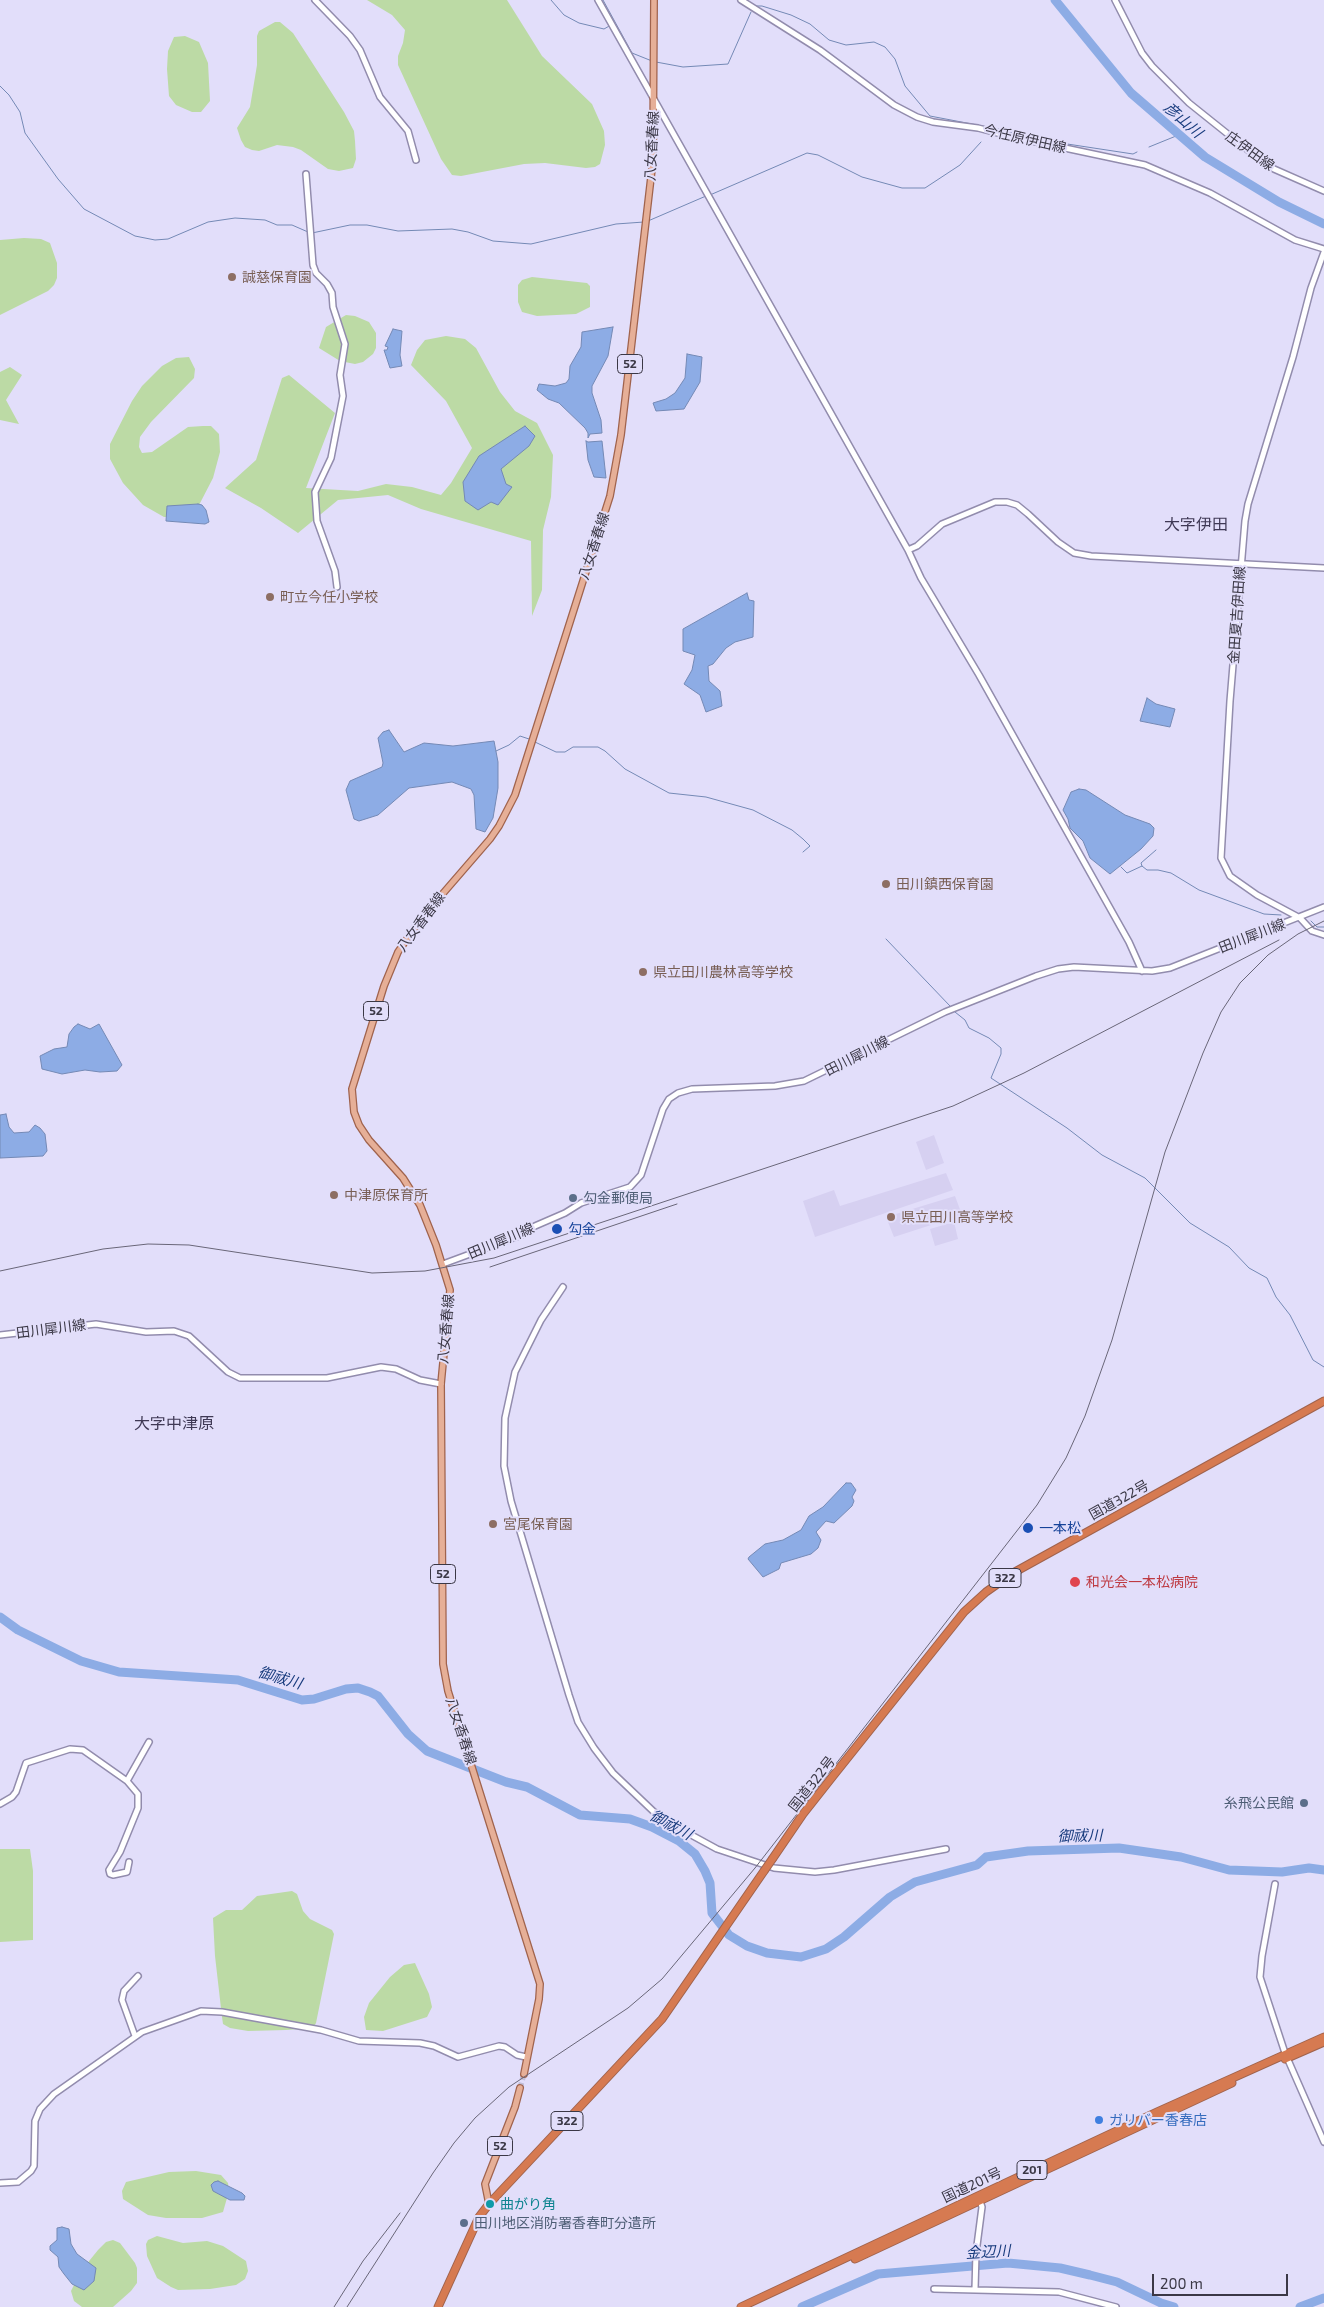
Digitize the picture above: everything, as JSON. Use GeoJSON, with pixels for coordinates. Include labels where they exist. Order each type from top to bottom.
{"type":"FeatureCollection","features":[{"type":"Feature","properties":{"kind":"highway","name":"国道322号"},"geometry":{"type":"LineString","coordinates":[[438,2307],[479,2217],[662,2019],[803,1814],[964,1612],[986,1592],[1013,1573],[1324,1402]]}},
{"type":"Feature","properties":{"kind":"highway","name":"国道201号"},"geometry":{"type":"LineString","coordinates":[[741,2307],[1324,2037]]}},
{"type":"Feature","properties":{"kind":"highway","name":"国道201号"},"geometry":{"type":"LineString","coordinates":[[1287,2055],[1324,2042]]}},
{"type":"Feature","properties":{"kind":"highway","name":"国道201号"},"geometry":{"type":"LineString","coordinates":[[752,2307],[979,2198]]}},
{"type":"Feature","properties":{"kind":"main road","name":"八女香春線"},"geometry":{"type":"LineString","coordinates":[[524,2074],[539,1999],[540,1984],[448,1692],[443,1664],[441,1384],[451,1297],[443,1264],[427,1220],[413,1192],[359,1126],[354,1112],[352,1089],[384,986],[398,952],[420,920],[499,826],[515,795],[610,496],[621,435],[653,160],[654,0]]}},
{"type":"Feature","properties":{"kind":"main road","name":"52"},"geometry":{"type":"LineString","coordinates":[[489,2204],[485,2184],[515,2107],[520,2088]]}},
{"type":"Feature","properties":{"kind":"street"},"geometry":{"type":"LineString","coordinates":[[315,0],[350,36],[360,50],[380,97],[408,131],[416,160]]}},
{"type":"Feature","properties":{"kind":"street"},"geometry":{"type":"LineString","coordinates":[[598,0],[922,578],[1130,942],[1142,971]]}},
{"type":"Feature","properties":{"kind":"street","name":"今任原伊田線"},"geometry":{"type":"LineString","coordinates":[[741,0],[820,50],[894,105],[916,117],[933,122],[978,128],[1146,165],[1210,193],[1295,240],[1324,250]]}},
{"type":"Feature","properties":{"kind":"street","name":"庄伊田線"},"geometry":{"type":"LineString","coordinates":[[1115,0],[1142,52],[1152,66],[1190,103],[1225,133],[1274,169],[1324,191]]}},
{"type":"Feature","properties":{"kind":"street"},"geometry":{"type":"LineString","coordinates":[[306,174],[313,265],[316,273],[327,284],[332,293],[333,307],[345,344],[340,375],[343,396],[331,458],[315,492],[317,521],[335,571],[337,587]]}},
{"type":"Feature","properties":{"kind":"street","name":"金田夏吉伊田線"},"geometry":{"type":"LineString","coordinates":[[1324,250],[1311,288],[1293,357],[1248,504],[1241,564],[1221,858],[1230,876],[1257,894],[1300,918],[1312,931],[1324,935]]}},
{"type":"Feature","properties":{"kind":"street"},"geometry":{"type":"LineString","coordinates":[[908,550],[917,546],[942,524],[995,502],[1007,502],[1017,505],[1058,542],[1074,553],[1091,556],[1324,568]]}},
{"type":"Feature","properties":{"kind":"street","name":"田川犀川線"},"geometry":{"type":"LineString","coordinates":[[443,1264],[524,1234],[575,1206],[630,1187],[641,1175],[663,1109],[669,1100],[678,1093],[692,1089],[775,1086],[804,1081],[945,1012],[1058,968],[1074,967],[1142,971],[1170,968],[1324,907]]}},
{"type":"Feature","properties":{"kind":"street"},"geometry":{"type":"LineString","coordinates":[[563,1287],[541,1320],[515,1372],[505,1418],[504,1466],[511,1502],[569,1695],[578,1722],[594,1748],[613,1773],[654,1811],[684,1831],[717,1849],[774,1868],[815,1872],[834,1870],[946,1849]]}},
{"type":"Feature","properties":{"kind":"street","name":"田川犀川線"},"geometry":{"type":"LineString","coordinates":[[0,1335],[96,1324],[146,1332],[174,1331],[189,1336],[228,1372],[240,1378],[328,1378],[367,1368],[381,1367],[396,1369],[420,1380],[441,1384]]}},
{"type":"Feature","properties":{"kind":"street"},"geometry":{"type":"LineString","coordinates":[[127,1781],[149,1742]]}},
{"type":"Feature","properties":{"kind":"street"},"geometry":{"type":"LineString","coordinates":[[0,1804],[12,1797],[16,1792],[26,1763],[70,1749],[83,1750],[127,1781],[138,1794],[138,1808],[120,1852],[109,1870],[110,1874],[127,1872],[129,1862]]}},
{"type":"Feature","properties":{"kind":"street"},"geometry":{"type":"LineString","coordinates":[[1274,1884],[1260,1977],[1287,2055],[1324,2142]]}},
{"type":"Feature","properties":{"kind":"street"},"geometry":{"type":"LineString","coordinates":[[135,2036],[122,2000],[124,1991],[138,1976]]}},
{"type":"Feature","properties":{"kind":"street"},"geometry":{"type":"LineString","coordinates":[[0,2183],[18,2182],[32,2171],[34,2166],[35,2121],[43,2104],[54,2094],[135,2036],[150,2028],[210,2010],[322,2030],[359,2041],[429,2045],[458,2056],[499,2046],[526,2057]]}},
{"type":"Feature","properties":{"kind":"street"},"geometry":{"type":"LineString","coordinates":[[975,2287],[976,2253],[982,2207],[979,2198]]}},
{"type":"Feature","properties":{"kind":"street"},"geometry":{"type":"LineString","coordinates":[[934,2288],[975,2287],[1059,2292],[1116,2307]]}},
{"type":"Feature","properties":{"kind":"shaded area"},"geometry":{"type":"Polygon","coordinates":[[[934,1135],[944,1163],[926,1170],[916,1142],[934,1135]]]}},
{"type":"Feature","properties":{"kind":"shaded area"},"geometry":{"type":"Polygon","coordinates":[[[946,1173],[953,1190],[815,1237],[803,1201],[834,1190],[840,1206],[946,1173]]]}},
{"type":"Feature","properties":{"kind":"shaded area"},"geometry":{"type":"Polygon","coordinates":[[[955,1196],[962,1215],[894,1237],[886,1217],[955,1196]]]}},
{"type":"Feature","properties":{"kind":"shaded area"},"geometry":{"type":"Polygon","coordinates":[[[954,1222],[958,1239],[935,1246],[930,1229],[954,1222]]]}},
{"type":"Feature","properties":{"kind":"green space"},"geometry":{"type":"Polygon","coordinates":[[[367,0],[507,0],[542,56],[592,104],[604,131],[605,145],[600,164],[595,167],[586,168],[545,163],[524,164],[461,176],[452,175],[441,159],[398,65],[398,56],[405,30],[392,15],[367,0]]]}},
{"type":"Feature","properties":{"kind":"green space"},"geometry":{"type":"Polygon","coordinates":[[[275,22],[280,22],[293,33],[344,112],[354,131],[356,159],[353,168],[339,171],[328,169],[301,150],[293,147],[277,145],[259,151],[252,150],[245,147],[241,140],[237,128],[250,107],[257,65],[257,36],[259,31],[275,22]]]}},
{"type":"Feature","properties":{"kind":"green space"},"geometry":{"type":"Polygon","coordinates":[[[185,36],[199,42],[208,63],[210,101],[201,112],[192,112],[176,105],[169,96],[168,51],[174,37],[185,36]]]}},
{"type":"Feature","properties":{"kind":"green space"},"geometry":{"type":"Polygon","coordinates":[[[41,239],[50,243],[57,263],[57,278],[54,285],[48,291],[0,315],[0,240],[41,239]]]}},
{"type":"Feature","properties":{"kind":"green space"},"geometry":{"type":"Polygon","coordinates":[[[532,277],[587,283],[590,286],[590,307],[576,314],[537,316],[522,312],[518,302],[518,285],[522,280],[532,277]]]}},
{"type":"Feature","properties":{"kind":"green space"},"geometry":{"type":"Polygon","coordinates":[[[346,315],[355,316],[369,322],[376,333],[376,348],[373,354],[363,362],[355,364],[340,361],[319,348],[326,327],[346,315]]]}},
{"type":"Feature","properties":{"kind":"green space"},"geometry":{"type":"Polygon","coordinates":[[[446,336],[465,339],[476,348],[500,392],[515,411],[537,423],[553,455],[551,497],[543,530],[542,590],[532,616],[531,541],[421,509],[388,495],[338,500],[298,533],[261,508],[225,488],[256,460],[282,378],[289,375],[335,413],[306,488],[358,491],[386,484],[412,487],[441,495],[451,483],[472,448],[446,401],[411,365],[417,350],[425,340],[446,336]]]}},
{"type":"Feature","properties":{"kind":"green space"},"geometry":{"type":"Polygon","coordinates":[[[189,357],[195,369],[194,378],[151,422],[140,437],[139,447],[142,453],[152,452],[188,427],[211,426],[219,434],[220,452],[213,478],[198,507],[171,517],[164,517],[143,505],[123,483],[110,459],[110,444],[132,401],[142,386],[162,366],[176,358],[189,357]]]}},
{"type":"Feature","properties":{"kind":"green space"},"geometry":{"type":"Polygon","coordinates":[[[10,367],[22,375],[6,400],[19,424],[0,420],[0,372],[10,367]]]}},
{"type":"Feature","properties":{"kind":"green space"},"geometry":{"type":"Polygon","coordinates":[[[0,1849],[30,1849],[33,1871],[33,1940],[0,1942],[0,1849]]]}},
{"type":"Feature","properties":{"kind":"green space"},"geometry":{"type":"Polygon","coordinates":[[[292,1891],[297,1894],[303,1911],[310,1919],[332,1930],[334,1934],[316,2023],[313,2028],[286,2030],[248,2031],[230,2028],[223,2024],[215,1956],[213,1918],[226,1910],[242,1910],[257,1896],[292,1891]]]}},
{"type":"Feature","properties":{"kind":"green space"},"geometry":{"type":"Polygon","coordinates":[[[415,1963],[429,1994],[432,2007],[427,2017],[383,2031],[366,2030],[364,2017],[369,2003],[390,1977],[404,1965],[415,1963]]]}},
{"type":"Feature","properties":{"kind":"green space"},"geometry":{"type":"Polygon","coordinates":[[[196,2171],[221,2175],[228,2183],[229,2191],[223,2212],[202,2218],[166,2218],[148,2215],[123,2199],[122,2191],[126,2182],[169,2172],[196,2171]]]}},
{"type":"Feature","properties":{"kind":"green space"},"geometry":{"type":"Polygon","coordinates":[[[157,2236],[183,2243],[207,2241],[223,2246],[246,2261],[248,2271],[245,2279],[236,2285],[210,2289],[178,2290],[171,2287],[157,2278],[147,2256],[146,2244],[148,2240],[157,2236]]]}},
{"type":"Feature","properties":{"kind":"green space"},"geometry":{"type":"Polygon","coordinates":[[[113,2240],[120,2243],[135,2263],[137,2283],[113,2307],[82,2307],[74,2301],[71,2291],[81,2271],[98,2250],[106,2242],[113,2240]]]}},
{"type":"Feature","properties":{"kind":"water"},"geometry":{"type":"Polygon","coordinates":[[[613,327],[608,356],[592,386],[592,393],[601,420],[602,433],[590,434],[588,438],[585,428],[559,403],[548,399],[537,390],[539,384],[555,386],[566,383],[569,379],[570,366],[581,347],[582,332],[613,327]]]}},
{"type":"Feature","properties":{"kind":"water"},"geometry":{"type":"Polygon","coordinates":[[[393,329],[402,331],[400,355],[402,366],[390,368],[384,350],[387,350],[388,347],[385,346],[393,329]]]}},
{"type":"Feature","properties":{"kind":"water"},"geometry":{"type":"Polygon","coordinates":[[[687,354],[702,357],[700,382],[684,409],[656,411],[653,403],[666,399],[675,393],[685,378],[687,354]]]}},
{"type":"Feature","properties":{"kind":"water"},"geometry":{"type":"Polygon","coordinates":[[[525,426],[535,436],[529,446],[501,469],[506,484],[512,487],[498,505],[491,502],[478,510],[465,501],[463,482],[479,456],[525,426]]]}},
{"type":"Feature","properties":{"kind":"water"},"geometry":{"type":"Polygon","coordinates":[[[586,441],[602,441],[606,478],[594,477],[588,460],[586,441]]]}},
{"type":"Feature","properties":{"kind":"water"},"geometry":{"type":"Polygon","coordinates":[[[202,505],[206,510],[209,522],[205,524],[166,521],[167,506],[202,505]]]}},
{"type":"Feature","properties":{"kind":"water"},"geometry":{"type":"Polygon","coordinates":[[[747,593],[749,600],[754,601],[753,637],[735,642],[726,648],[713,664],[708,666],[709,681],[720,691],[722,706],[706,712],[700,695],[684,684],[692,670],[695,655],[683,651],[683,629],[747,593]]]}},
{"type":"Feature","properties":{"kind":"water"},"geometry":{"type":"Polygon","coordinates":[[[1147,698],[1156,704],[1175,709],[1170,727],[1140,721],[1147,698]]]}},
{"type":"Feature","properties":{"kind":"water"},"geometry":{"type":"Polygon","coordinates":[[[389,730],[404,752],[424,743],[453,746],[494,741],[498,762],[498,788],[493,818],[485,832],[476,829],[474,795],[471,789],[452,782],[409,788],[378,815],[359,821],[354,819],[346,790],[350,781],[382,767],[383,763],[378,738],[383,732],[389,730]]]}},
{"type":"Feature","properties":{"kind":"water"},"geometry":{"type":"Polygon","coordinates":[[[1079,789],[1086,790],[1125,815],[1150,824],[1154,828],[1153,836],[1141,849],[1110,874],[1090,858],[1083,841],[1070,828],[1063,810],[1071,792],[1079,789]]]}},
{"type":"Feature","properties":{"kind":"water"},"geometry":{"type":"Polygon","coordinates":[[[78,1024],[90,1029],[99,1024],[122,1065],[117,1071],[100,1072],[85,1070],[62,1074],[42,1069],[40,1056],[54,1049],[67,1047],[69,1034],[78,1024]]]}},
{"type":"Feature","properties":{"kind":"water"},"geometry":{"type":"Polygon","coordinates":[[[6,1114],[9,1127],[14,1133],[29,1132],[35,1125],[40,1128],[45,1134],[47,1151],[43,1156],[0,1158],[0,1115],[6,1114]]]}},
{"type":"Feature","properties":{"kind":"water"},"geometry":{"type":"Polygon","coordinates":[[[846,1483],[851,1483],[856,1490],[852,1497],[854,1501],[852,1506],[834,1523],[826,1521],[816,1532],[821,1540],[818,1548],[811,1554],[781,1563],[779,1569],[763,1577],[748,1559],[749,1557],[765,1544],[783,1540],[801,1530],[809,1516],[823,1507],[846,1483]]]}},
{"type":"Feature","properties":{"kind":"water"},"geometry":{"type":"Polygon","coordinates":[[[218,2181],[242,2193],[245,2196],[244,2200],[230,2200],[213,2191],[211,2185],[218,2181]]]}},
{"type":"Feature","properties":{"kind":"water"},"geometry":{"type":"Polygon","coordinates":[[[57,2228],[69,2229],[71,2244],[77,2254],[96,2268],[94,2281],[84,2290],[72,2284],[59,2267],[58,2257],[50,2250],[50,2246],[57,2240],[57,2228]]]}},
{"type":"Feature","properties":{"kind":"waterway"},"geometry":{"type":"LineString","coordinates":[[551,0],[564,15],[579,23],[604,29],[611,25]]}},
{"type":"Feature","properties":{"kind":"waterway"},"geometry":{"type":"LineString","coordinates":[[603,0],[632,53],[652,61]]}},
{"type":"Feature","properties":{"kind":"waterway","name":"彦山川"},"geometry":{"type":"LineString","coordinates":[[1055,0],[1131,93],[1205,157],[1279,202],[1324,224]]}},
{"type":"Feature","properties":{"kind":"waterway"},"geometry":{"type":"LineString","coordinates":[[756,6],[791,15],[810,24],[829,40],[846,45],[874,42],[885,47],[895,59],[905,86],[930,116],[998,129],[1041,140],[1133,154],[1137,152]]}},
{"type":"Feature","properties":{"kind":"waterway"},"geometry":{"type":"LineString","coordinates":[[656,62],[683,67],[728,64],[751,12]]}},
{"type":"Feature","properties":{"kind":"waterway"},"geometry":{"type":"LineString","coordinates":[[0,86],[9,95],[20,112],[25,133],[58,179],[84,209],[135,236],[155,240],[168,239],[208,222],[235,218],[265,220],[277,225],[292,225],[308,232]]}},
{"type":"Feature","properties":{"kind":"waterway"},"geometry":{"type":"LineString","coordinates":[[1149,147],[1181,134]]}},
{"type":"Feature","properties":{"kind":"waterway"},"geometry":{"type":"LineString","coordinates":[[710,195],[807,153],[818,155],[862,177],[902,188],[925,188],[960,165],[981,142]]}},
{"type":"Feature","properties":{"kind":"waterway"},"geometry":{"type":"LineString","coordinates":[[648,221],[706,196]]}},
{"type":"Feature","properties":{"kind":"waterway"},"geometry":{"type":"LineString","coordinates":[[312,233],[350,225],[367,225],[398,231],[452,229],[468,232],[493,241],[531,244],[616,224],[644,222]]}},
{"type":"Feature","properties":{"kind":"waterway"},"geometry":{"type":"LineString","coordinates":[[496,751],[509,745],[520,736],[529,739]]}},
{"type":"Feature","properties":{"kind":"waterway"},"geometry":{"type":"LineString","coordinates":[[535,742],[556,752],[565,752],[573,747],[598,747],[625,769],[669,793],[706,797],[753,810],[792,830],[803,839],[810,846],[803,852]]}},
{"type":"Feature","properties":{"kind":"waterway"},"geometry":{"type":"LineString","coordinates":[[1142,866],[1141,863],[1156,850]]}},
{"type":"Feature","properties":{"kind":"waterway"},"geometry":{"type":"LineString","coordinates":[[1121,867],[1127,873],[1142,866],[1147,870],[1171,873],[1199,890],[1264,914],[1281,915]]}},
{"type":"Feature","properties":{"kind":"waterway"},"geometry":{"type":"LineString","coordinates":[[1311,921],[1317,927],[1324,927]]}},
{"type":"Feature","properties":{"kind":"waterway"},"geometry":{"type":"LineString","coordinates":[[886,939],[950,1006]]}},
{"type":"Feature","properties":{"kind":"waterway"},"geometry":{"type":"LineString","coordinates":[[955,1012],[965,1020],[969,1028],[989,1038],[1001,1048],[1001,1054],[991,1078],[1067,1128],[1102,1155],[1145,1178],[1190,1223],[1229,1247],[1249,1268],[1267,1278],[1276,1297],[1290,1315],[1313,1360],[1324,1367]]}},
{"type":"Feature","properties":{"kind":"waterway","name":"御祓川"},"geometry":{"type":"LineString","coordinates":[[0,1617],[18,1630],[81,1661],[119,1672],[238,1680],[302,1700],[314,1699],[346,1689],[358,1688],[370,1692],[378,1696],[408,1734],[427,1751],[506,1782],[527,1787],[580,1815],[630,1819],[652,1827],[679,1841],[695,1854],[705,1871],[710,1883],[712,1913],[729,1935],[747,1946],[767,1953],[801,1957],[826,1949],[844,1937],[890,1897],[915,1882],[977,1865],[986,1857],[1028,1851],[1119,1848],[1181,1857],[1229,1870],[1282,1872],[1309,1868],[1324,1870]]}},
{"type":"Feature","properties":{"kind":"waterway","name":"金辺川"},"geometry":{"type":"LineString","coordinates":[[802,2307],[878,2274],[1008,2263],[1060,2268],[1117,2282],[1161,2303],[1174,2307]]}},
{"type":"Feature","properties":{"kind":"waterway","name":"金辺川"},"geometry":{"type":"LineString","coordinates":[[1300,2307],[1324,2298]]}},
{"type":"Feature","properties":{"kind":"tunnel"},"geometry":{"type":"LineString","coordinates":[[520,2088],[524,2074]]}},
{"type":"Feature","properties":{"kind":"railway"},"geometry":{"type":"LineString","coordinates":[[347,2307],[433,2173],[454,2143],[475,2118],[509,2087],[628,2008],[662,1979],[755,1868],[1037,1505],[1066,1458],[1085,1416],[1112,1340],[1165,1152],[1221,1012],[1240,983],[1268,955],[1298,934],[1324,921]]}},
{"type":"Feature","properties":{"kind":"railway"},"geometry":{"type":"LineString","coordinates":[[0,1271],[103,1249],[148,1244],[189,1245],[372,1273],[425,1271],[494,1258],[953,1106],[1024,1073],[1279,940]]}},
{"type":"Feature","properties":{"kind":"railway"},"geometry":{"type":"LineString","coordinates":[[490,1267],[677,1204]]}},
{"type":"Feature","properties":{"kind":"railway"},"geometry":{"type":"LineString","coordinates":[[334,2307],[363,2261],[400,2213]]}},
{"type":"Feature","properties":{"kind":"place","name":"誠慈保育園"},"geometry":{"type":"Point","coordinates":[232,277]}},
{"type":"Feature","properties":{"kind":"place","name":"町立今任小学校"},"geometry":{"type":"Point","coordinates":[270,597]}},
{"type":"Feature","properties":{"kind":"place","name":"田川鎮西保育園"},"geometry":{"type":"Point","coordinates":[886,884]}},
{"type":"Feature","properties":{"kind":"place","name":"県立田川農林高等学校"},"geometry":{"type":"Point","coordinates":[643,972]}},
{"type":"Feature","properties":{"kind":"place","name":"中津原保育所"},"geometry":{"type":"Point","coordinates":[334,1195]}},
{"type":"Feature","properties":{"kind":"place","name":"勾金郵便局"},"geometry":{"type":"Point","coordinates":[573,1198]}},
{"type":"Feature","properties":{"kind":"place","name":"県立田川高等学校"},"geometry":{"type":"Point","coordinates":[891,1217]}},
{"type":"Feature","properties":{"kind":"place","name":"勾金"},"geometry":{"type":"Point","coordinates":[557,1229]}},
{"type":"Feature","properties":{"kind":"place","name":"宮尾保育園"},"geometry":{"type":"Point","coordinates":[493,1524]}},
{"type":"Feature","properties":{"kind":"place","name":"一本松"},"geometry":{"type":"Point","coordinates":[1028,1528]}},
{"type":"Feature","properties":{"kind":"place","name":"和光会一本松病院"},"geometry":{"type":"Point","coordinates":[1075,1582]}},
{"type":"Feature","properties":{"kind":"place","name":"糸飛公民館"},"geometry":{"type":"Point","coordinates":[1304,1803]}},
{"type":"Feature","properties":{"kind":"place","name":"ガリバー香春店"},"geometry":{"type":"Point","coordinates":[1099,2120]}},
{"type":"Feature","properties":{"kind":"place","name":"曲がり角"},"geometry":{"type":"Point","coordinates":[490,2204]}},
{"type":"Feature","properties":{"kind":"place","name":"田川地区消防署香春町分遣所"},"geometry":{"type":"Point","coordinates":[464,2223]}},
{"type":"Feature","properties":{"kind":"district","name":"大字伊田"},"geometry":{"type":"Point","coordinates":[1196,525]}},
{"type":"Feature","properties":{"kind":"district","name":"大字中津原"},"geometry":{"type":"Point","coordinates":[174,1424]}}]}
